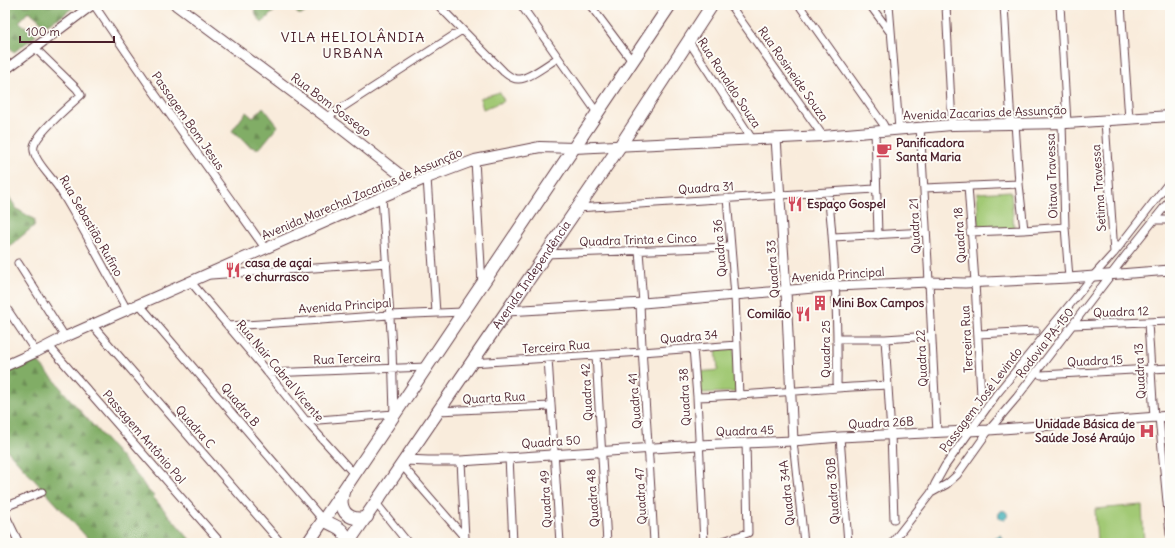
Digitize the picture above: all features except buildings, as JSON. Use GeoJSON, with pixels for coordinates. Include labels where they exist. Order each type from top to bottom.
{"type":"FeatureCollection","features":[{"type":"Feature","properties":{"kind":"main road","name":"Rua Bom Sossego"},"geometry":{"type":"LineString","coordinates":[[176,5],[412,184]]}},
{"type":"Feature","properties":{"kind":"main road","name":"Avenida Independência"},"geometry":{"type":"LineString","coordinates":[[347,543],[367,517],[403,462],[620,146],[710,6]]}},
{"type":"Feature","properties":{"kind":"main road"},"geometry":{"type":"LineString","coordinates":[[308,543],[598,114],[666,7]]}},
{"type":"Feature","properties":{"kind":"main road","name":"Avenida Zacarias de Assunção"},"geometry":{"type":"LineString","coordinates":[[752,138],[824,136],[952,125],[1064,123],[1170,116]]}},
{"type":"Feature","properties":{"kind":"main road","name":"Avenida Marechal Zacarias de Assunção"},"geometry":{"type":"LineString","coordinates":[[5,366],[65,337],[140,305],[265,248],[412,184],[475,160],[540,146],[574,148],[752,138]]}},
{"type":"Feature","properties":{"kind":"main road"},"geometry":{"type":"LineString","coordinates":[[344,489],[341,503],[345,512],[349,516],[355,518],[362,519],[367,517]]}},
{"type":"Feature","properties":{"kind":"main road"},"geometry":{"type":"LineString","coordinates":[[323,520],[341,529],[346,537],[347,543]]}},
{"type":"Feature","properties":{"kind":"street"},"geometry":{"type":"LineString","coordinates":[[5,70],[93,5]]}},
{"type":"Feature","properties":{"kind":"street","name":"Passagem Bom Jesus"},"geometry":{"type":"LineString","coordinates":[[93,5],[265,248]]}},
{"type":"Feature","properties":{"kind":"street"},"geometry":{"type":"LineString","coordinates":[[438,5],[504,72],[516,79],[526,78],[558,58]]}},
{"type":"Feature","properties":{"kind":"street"},"geometry":{"type":"LineString","coordinates":[[521,5],[598,114]]}},
{"type":"Feature","properties":{"kind":"street"},"geometry":{"type":"LineString","coordinates":[[590,5],[632,61]]}},
{"type":"Feature","properties":{"kind":"street","name":"Rua Rosineide Souza"},"geometry":{"type":"LineString","coordinates":[[730,5],[824,136]]}},
{"type":"Feature","properties":{"kind":"street"},"geometry":{"type":"LineString","coordinates":[[799,5],[886,130]]}},
{"type":"Feature","properties":{"kind":"street"},"geometry":{"type":"LineString","coordinates":[[870,5],[891,33]]}},
{"type":"Feature","properties":{"kind":"street"},"geometry":{"type":"LineString","coordinates":[[889,5],[899,129]]}},
{"type":"Feature","properties":{"kind":"street"},"geometry":{"type":"LineString","coordinates":[[946,5],[952,125]]}},
{"type":"Feature","properties":{"kind":"street"},"geometry":{"type":"LineString","coordinates":[[1004,5],[1013,123],[1024,230]]}},
{"type":"Feature","properties":{"kind":"street","name":"Oitava Travessa"},"geometry":{"type":"LineString","coordinates":[[1060,5],[1064,123],[1065,227],[1069,278]]}},
{"type":"Feature","properties":{"kind":"street"},"geometry":{"type":"LineString","coordinates":[[1121,5],[1129,119]]}},
{"type":"Feature","properties":{"kind":"street"},"geometry":{"type":"LineString","coordinates":[[326,118],[462,30]]}},
{"type":"Feature","properties":{"kind":"street","name":"Rua Ronaldo Souza"},"geometry":{"type":"LineString","coordinates":[[688,40],[752,138]]}},
{"type":"Feature","properties":{"kind":"street","name":"Rua Sebastião Rufino"},"geometry":{"type":"LineString","coordinates":[[35,48],[77,89],[81,95],[52,122],[36,140],[34,152],[40,164],[60,189],[127,310]]}},
{"type":"Feature","properties":{"kind":"street","name":"Setima Travessa"},"geometry":{"type":"LineString","coordinates":[[1105,121],[1114,253]]}},
{"type":"Feature","properties":{"kind":"street"},"geometry":{"type":"LineString","coordinates":[[920,127],[924,188]]}},
{"type":"Feature","properties":{"kind":"street"},"geometry":{"type":"LineString","coordinates":[[875,131],[875,189],[878,235]]}},
{"type":"Feature","properties":{"kind":"street"},"geometry":{"type":"LineString","coordinates":[[776,138],[779,194]]}},
{"type":"Feature","properties":{"kind":"street"},"geometry":{"type":"LineString","coordinates":[[475,160],[482,286]]}},
{"type":"Feature","properties":{"kind":"street"},"geometry":{"type":"LineString","coordinates":[[427,178],[436,312]]}},
{"type":"Feature","properties":{"kind":"street"},"geometry":{"type":"LineString","coordinates":[[1094,275],[1114,253],[1170,181]]}},
{"type":"Feature","properties":{"kind":"street","name":"Quadra 21"},"geometry":{"type":"LineString","coordinates":[[929,282],[924,188],[1019,184]]}},
{"type":"Feature","properties":{"kind":"street","name":"Quadra 18"},"geometry":{"type":"LineString","coordinates":[[968,186],[970,232],[975,282]]}},
{"type":"Feature","properties":{"kind":"street","name":"Quadra 31"},"geometry":{"type":"LineString","coordinates":[[577,208],[875,189]]}},
{"type":"Feature","properties":{"kind":"street","name":"Quadra 25"},"geometry":{"type":"LineString","coordinates":[[828,192],[836,286],[838,339],[837,387]]}},
{"type":"Feature","properties":{"kind":"street","name":"Quadra 33"},"geometry":{"type":"LineString","coordinates":[[779,194],[786,291],[790,392]]}},
{"type":"Feature","properties":{"kind":"street"},"geometry":{"type":"LineString","coordinates":[[306,421],[394,414],[393,368],[382,197]]}},
{"type":"Feature","properties":{"kind":"street","name":"Quadra 36"},"geometry":{"type":"LineString","coordinates":[[727,198],[735,296],[739,396]]}},
{"type":"Feature","properties":{"kind":"street","name":"Rodovia PA-150"},"geometry":{"type":"LineString","coordinates":[[931,493],[952,481],[989,430],[1170,200]]}},
{"type":"Feature","properties":{"kind":"street"},"geometry":{"type":"LineString","coordinates":[[1154,220],[1170,220]]}},
{"type":"Feature","properties":{"kind":"street"},"geometry":{"type":"LineString","coordinates":[[970,232],[1065,227]]}},
{"type":"Feature","properties":{"kind":"street"},"geometry":{"type":"LineString","coordinates":[[833,237],[926,232]]}},
{"type":"Feature","properties":{"kind":"street","name":"Quadra Trinta e Cinco"},"geometry":{"type":"LineString","coordinates":[[545,254],[732,247]]}},
{"type":"Feature","properties":{"kind":"street"},"geometry":{"type":"LineString","coordinates":[[639,251],[641,303]]}},
{"type":"Feature","properties":{"kind":"street"},"geometry":{"type":"LineString","coordinates":[[18,263],[65,337]]}},
{"type":"Feature","properties":{"kind":"street"},"geometry":{"type":"LineString","coordinates":[[204,275],[386,263]]}},
{"type":"Feature","properties":{"kind":"street","name":"Avenida Principal"},"geometry":{"type":"LineString","coordinates":[[507,311],[735,296],[836,286],[1069,278],[1170,270]]}},
{"type":"Feature","properties":{"kind":"street","name":"Passagem José Levindo"},"geometry":{"type":"LineString","coordinates":[[892,543],[931,493],[942,471],[996,396],[1094,275]]}},
{"type":"Feature","properties":{"kind":"street","name":"Rua Nair Cabral Vicente"},"geometry":{"type":"LineString","coordinates":[[190,281],[268,372],[306,421],[354,474]]}},
{"type":"Feature","properties":{"kind":"street","name":"Quadra 22"},"geometry":{"type":"LineString","coordinates":[[929,282],[937,432]]}},
{"type":"Feature","properties":{"kind":"street","name":"Terceira Rua"},"geometry":{"type":"LineString","coordinates":[[975,282],[981,396]]}},
{"type":"Feature","properties":{"kind":"street","name":"Quadra 41"},"geometry":{"type":"LineString","coordinates":[[641,303],[642,352],[649,449]]}},
{"type":"Feature","properties":{"kind":"street","name":"Quadra B"},"geometry":{"type":"LineString","coordinates":[[140,305],[323,520]]}},
{"type":"Feature","properties":{"kind":"street"},"geometry":{"type":"LineString","coordinates":[[5,306],[36,352]]}},
{"type":"Feature","properties":{"kind":"street","name":"Avenida Principal"},"geometry":{"type":"LineString","coordinates":[[228,326],[389,314],[464,312]]}},
{"type":"Feature","properties":{"kind":"street","name":"Quadra 12"},"geometry":{"type":"LineString","coordinates":[[1073,325],[1170,321]]}},
{"type":"Feature","properties":{"kind":"street","name":"Quadra 13"},"geometry":{"type":"LineString","coordinates":[[1148,323],[1156,418],[1170,534]]}},
{"type":"Feature","properties":{"kind":"street","name":"Quadra C"},"geometry":{"type":"LineString","coordinates":[[92,326],[281,543]]}},
{"type":"Feature","properties":{"kind":"street"},"geometry":{"type":"LineString","coordinates":[[978,334],[1036,331]]}},
{"type":"Feature","properties":{"kind":"street"},"geometry":{"type":"LineString","coordinates":[[838,339],[885,339],[931,336]]}},
{"type":"Feature","properties":{"kind":"street"},"geometry":{"type":"LineString","coordinates":[[885,339],[891,434],[894,519]]}},
{"type":"Feature","properties":{"kind":"street","name":"Quadra 34"},"geometry":{"type":"LineString","coordinates":[[642,352],[737,345]]}},
{"type":"Feature","properties":{"kind":"street","name":"Passagem Antônio Pol"},"geometry":{"type":"LineString","coordinates":[[49,346],[221,543]]}},
{"type":"Feature","properties":{"kind":"street","name":"Quadra 38"},"geometry":{"type":"LineString","coordinates":[[693,348],[697,397],[698,445],[704,543]]}},
{"type":"Feature","properties":{"kind":"street","name":"Terceira Rua"},"geometry":{"type":"LineString","coordinates":[[471,363],[642,352]]}},
{"type":"Feature","properties":{"kind":"street","name":"Quadra 42"},"geometry":{"type":"LineString","coordinates":[[596,355],[601,451]]}},
{"type":"Feature","properties":{"kind":"street","name":"Quadra 49"},"geometry":{"type":"LineString","coordinates":[[548,358],[560,543]]}},
{"type":"Feature","properties":{"kind":"street","name":"Rua Terceira"},"geometry":{"type":"LineString","coordinates":[[268,372],[427,367]]}},
{"type":"Feature","properties":{"kind":"street","name":"Quadra 15"},"geometry":{"type":"LineString","coordinates":[[1041,375],[1170,368]]}},
{"type":"Feature","properties":{"kind":"street"},"geometry":{"type":"LineString","coordinates":[[697,397],[739,396],[837,387],[887,385]]}},
{"type":"Feature","properties":{"kind":"street"},"geometry":{"type":"LineString","coordinates":[[790,392],[793,441]]}},
{"type":"Feature","properties":{"kind":"street","name":"Quarta Rua"},"geometry":{"type":"LineString","coordinates":[[438,411],[551,406]]}},
{"type":"Feature","properties":{"kind":"street","name":"Quadra 26B"},"geometry":{"type":"LineString","coordinates":[[793,441],[891,434],[989,430],[1170,416]]}},
{"type":"Feature","properties":{"kind":"street","name":"Quadra 30B"},"geometry":{"type":"LineString","coordinates":[[840,437],[848,543]]}},
{"type":"Feature","properties":{"kind":"street","name":"Quadra 45"},"geometry":{"type":"LineString","coordinates":[[698,445],[793,441]]}},
{"type":"Feature","properties":{"kind":"street","name":"Quadra 34A"},"geometry":{"type":"LineString","coordinates":[[793,441],[804,543]]}},
{"type":"Feature","properties":{"kind":"street"},"geometry":{"type":"LineString","coordinates":[[717,543],[748,533],[746,442]]}},
{"type":"Feature","properties":{"kind":"street","name":"Quadra 50"},"geometry":{"type":"LineString","coordinates":[[403,462],[461,461],[698,445]]}},
{"type":"Feature","properties":{"kind":"street","name":"Quadra 47"},"geometry":{"type":"LineString","coordinates":[[649,449],[654,543]]}},
{"type":"Feature","properties":{"kind":"street","name":"Quadra 48"},"geometry":{"type":"LineString","coordinates":[[601,451],[607,543]]}},
{"type":"Feature","properties":{"kind":"street"},"geometry":{"type":"LineString","coordinates":[[509,457],[512,543]]}},
{"type":"Feature","properties":{"kind":"street"},"geometry":{"type":"LineString","coordinates":[[461,461],[465,541]]}},
{"type":"Feature","properties":{"kind":"street"},"geometry":{"type":"LineString","coordinates":[[403,462],[465,541]]}},
{"type":"Feature","properties":{"kind":"street"},"geometry":{"type":"LineString","coordinates":[[5,507],[42,492]]}},
{"type":"Feature","properties":{"kind":"street"},"geometry":{"type":"LineString","coordinates":[[376,503],[408,543]]}},
{"type":"Feature","properties":{"kind":"street"},"geometry":{"type":"LineString","coordinates":[[5,514],[19,543]]}},
{"type":"Feature","properties":{"kind":"green space"},"geometry":{"type":"Polygon","coordinates":[[[5,5],[76,5],[62,16],[45,25],[29,11],[19,22],[37,35],[14,52],[5,42],[5,5]]]}},
{"type":"Feature","properties":{"kind":"green space"},"geometry":{"type":"Polygon","coordinates":[[[253,5],[283,5],[262,23],[257,17],[253,5]]]}},
{"type":"Feature","properties":{"kind":"green space"},"geometry":{"type":"Polygon","coordinates":[[[291,5],[309,5],[309,9],[303,14],[298,14],[291,5]]]}},
{"type":"Feature","properties":{"kind":"green space"},"geometry":{"type":"Polygon","coordinates":[[[500,92],[504,101],[483,109],[480,98],[500,92]]]}},
{"type":"Feature","properties":{"kind":"green space"},"geometry":{"type":"Polygon","coordinates":[[[263,107],[278,126],[260,148],[255,148],[248,145],[232,131],[246,112],[253,118],[263,107]]]}},
{"type":"Feature","properties":{"kind":"green space"},"geometry":{"type":"Polygon","coordinates":[[[5,191],[17,209],[35,220],[34,226],[5,250],[5,191]]]}},
{"type":"Feature","properties":{"kind":"green space"},"geometry":{"type":"Polygon","coordinates":[[[1011,191],[1014,229],[979,231],[977,193],[1011,191]]]}},
{"type":"Feature","properties":{"kind":"green space"},"geometry":{"type":"Polygon","coordinates":[[[734,346],[738,392],[700,393],[698,372],[718,370],[716,348],[734,346]]]}},
{"type":"Feature","properties":{"kind":"green space"},"geometry":{"type":"Polygon","coordinates":[[[34,358],[61,387],[193,543],[92,543],[5,448],[5,372],[34,358]]]}},
{"type":"Feature","properties":{"kind":"green space"},"geometry":{"type":"Polygon","coordinates":[[[1142,505],[1144,543],[1097,543],[1095,509],[1142,505]]]}},
{"type":"Feature","properties":{"kind":"water"},"geometry":{"type":"Polygon","coordinates":[[[1003,510],[1008,515],[1003,520],[998,515],[1003,510]]]}},
{"type":"Feature","properties":{"kind":"water"},"geometry":{"type":"Polygon","coordinates":[[[1001,535],[1005,543],[981,543],[1001,535]]]}},
{"type":"Feature","properties":{"kind":"place","name":"Panificadora Santa Maria"},"geometry":{"type":"Point","coordinates":[884,150]}},
{"type":"Feature","properties":{"kind":"place","name":"Espaço Gospel"},"geometry":{"type":"Point","coordinates":[795,204]}},
{"type":"Feature","properties":{"kind":"place","name":"casa de açai e churrasco"},"geometry":{"type":"Point","coordinates":[233,270]}},
{"type":"Feature","properties":{"kind":"place","name":"Mini Box Campos"},"geometry":{"type":"Point","coordinates":[820,303]}},
{"type":"Feature","properties":{"kind":"place","name":"Comilão"},"geometry":{"type":"Point","coordinates":[803,314]}},
{"type":"Feature","properties":{"kind":"place","name":"Unidade Básica de Saúde José Araújo"},"geometry":{"type":"Point","coordinates":[1147,431]}},
{"type":"Feature","properties":{"kind":"district","name":"VILA HELIOLÂNDIA URBANA"},"geometry":{"type":"Point","coordinates":[353,46]}}]}
